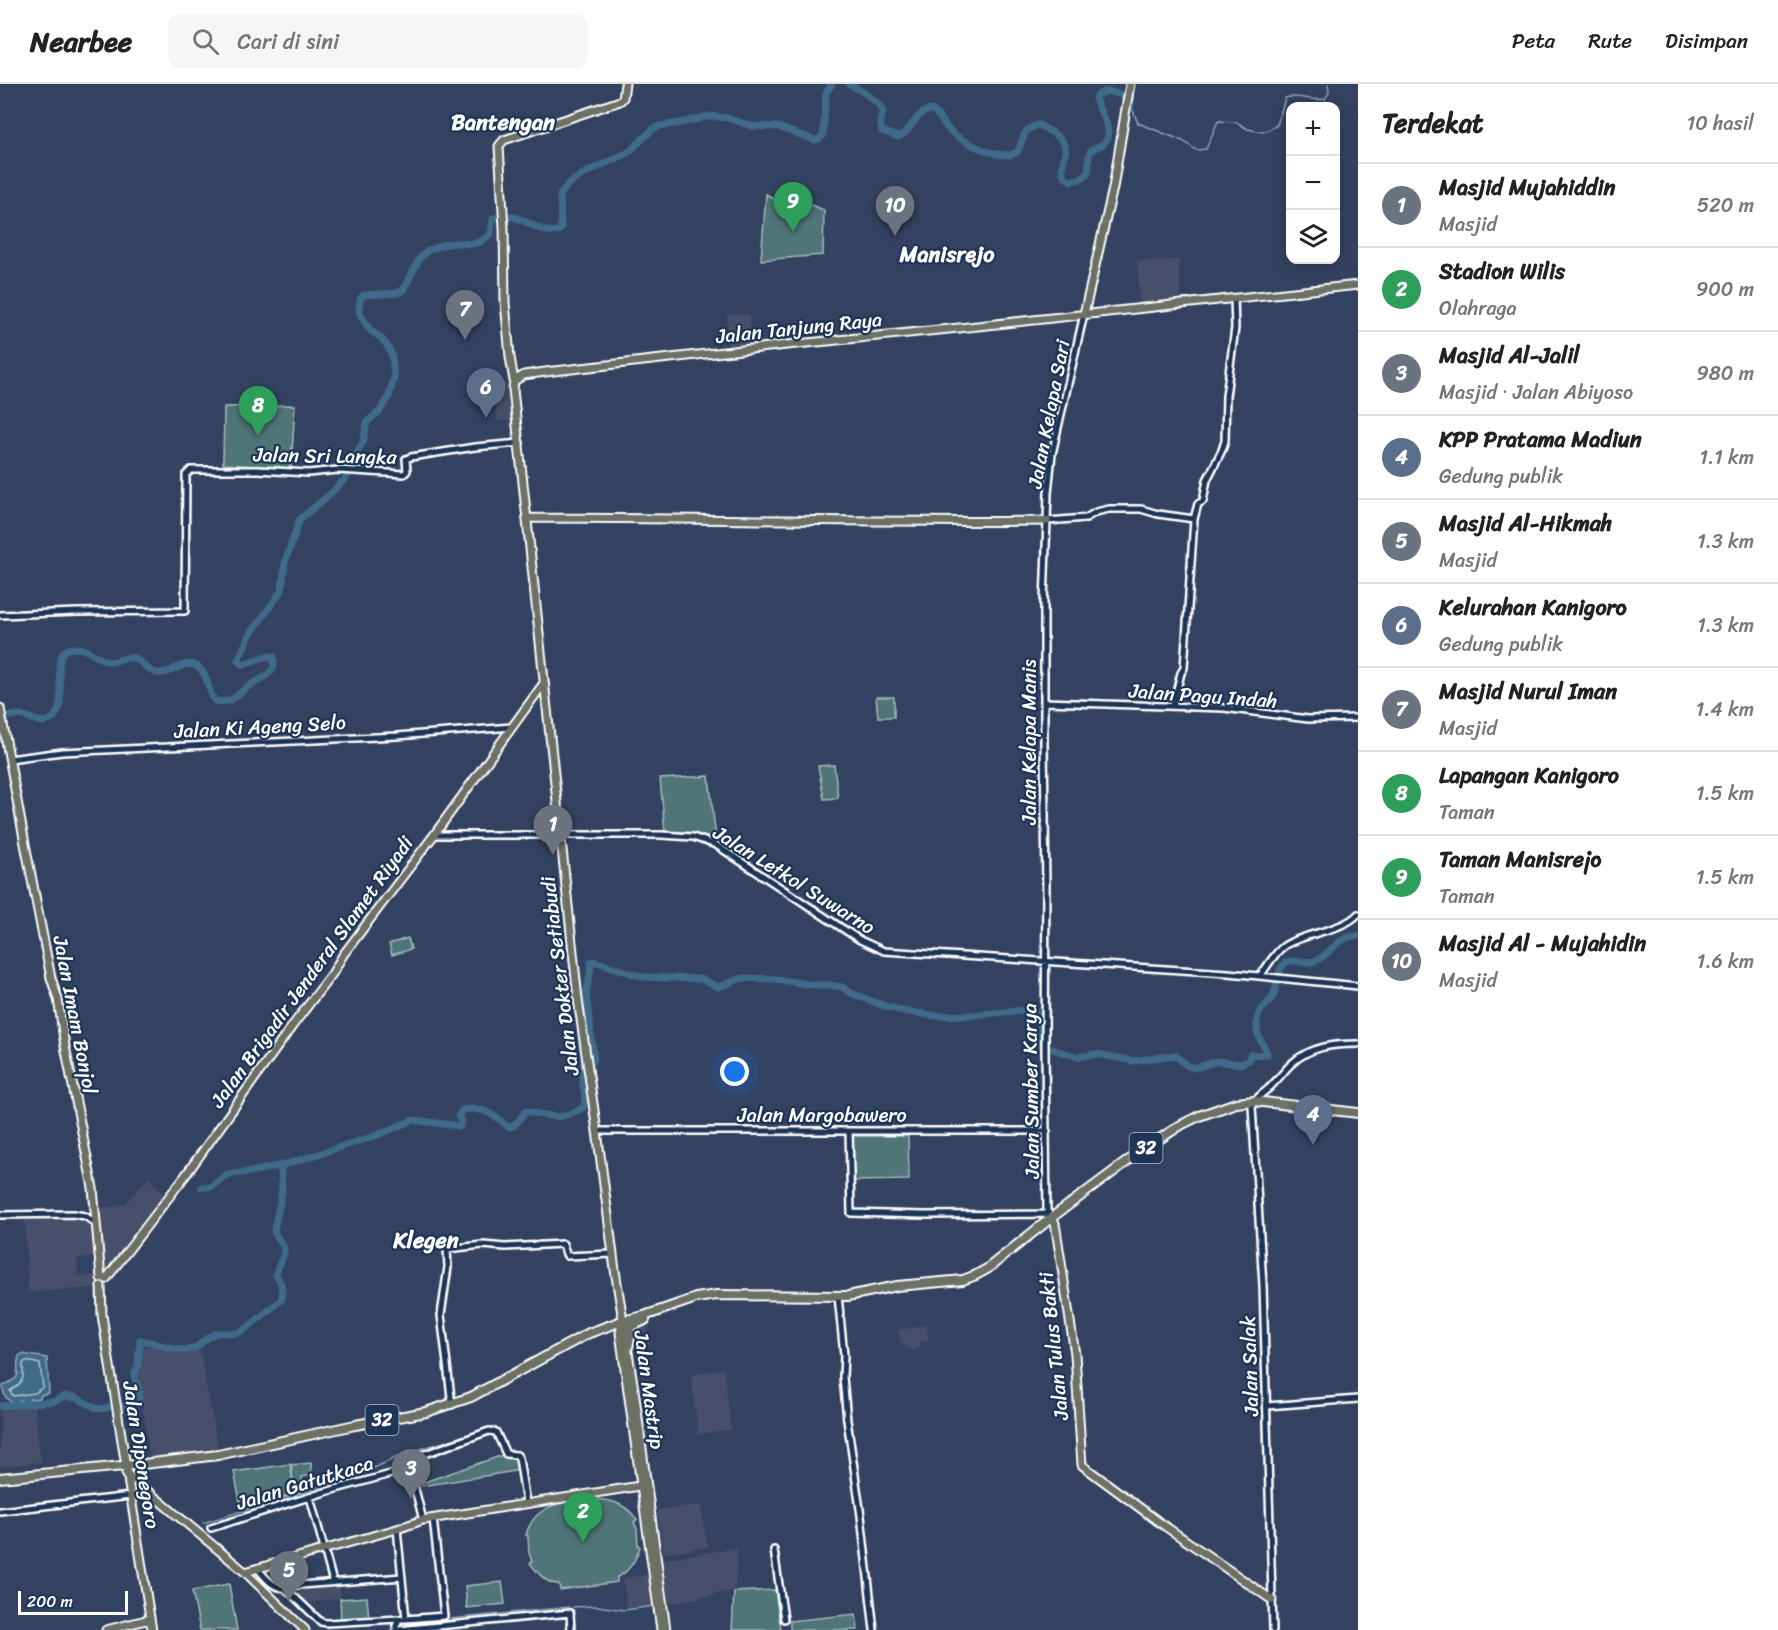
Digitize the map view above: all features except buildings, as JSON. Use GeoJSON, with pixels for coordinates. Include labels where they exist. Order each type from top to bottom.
{"type":"FeatureCollection","features":[{"type":"Feature","properties":{"kind":"highway","name":"32"},"geometry":{"type":"LineString","coordinates":[[0,1478],[126,1469],[218,1455],[426,1412],[452,1405],[494,1385],[589,1333],[696,1298],[717,1295],[848,1296],[897,1286],[970,1278],[987,1269],[1049,1216],[1144,1149],[1199,1116],[1229,1105],[1254,1101],[1358,1113]]}},
{"type":"Feature","properties":{"kind":"highway"},"geometry":{"type":"LineString","coordinates":[[628,1347],[630,1327],[642,1323],[645,1316]]}},
{"type":"Feature","properties":{"kind":"main road","name":"Jalan Dokter Setiabudi"},"geometry":{"type":"LineString","coordinates":[[622,1321],[568,914],[513,389],[516,379],[510,357],[498,158],[500,143],[504,140],[620,101],[623,98],[625,84]]}},
{"type":"Feature","properties":{"kind":"main road"},"geometry":{"type":"LineString","coordinates":[[1084,314],[1113,188],[1130,87]]}},
{"type":"Feature","properties":{"kind":"main road","name":"Jalan Tanjung Raya"},"geometry":{"type":"LineString","coordinates":[[516,379],[545,372],[1358,285]]}},
{"type":"Feature","properties":{"kind":"main road"},"geometry":{"type":"LineString","coordinates":[[528,518],[1047,521]]}},
{"type":"Feature","properties":{"kind":"main road","name":"Jalan Brigadir Jenderal Slamet Riyadi"},"geometry":{"type":"LineString","coordinates":[[103,1281],[185,1176],[292,1025],[332,974],[544,682]]}},
{"type":"Feature","properties":{"kind":"main road","name":"Jalan Imam Bonjol"},"geometry":{"type":"LineString","coordinates":[[1,711],[93,1188],[103,1281]]}},
{"type":"Feature","properties":{"kind":"main road","name":"Jalan Tulus Bakti"},"geometry":{"type":"LineString","coordinates":[[1049,1216],[1054,1223],[1068,1302],[1077,1375],[1082,1464],[1272,1600]]}},
{"type":"Feature","properties":{"kind":"main road","name":"Jalan Diponegoro"},"geometry":{"type":"LineString","coordinates":[[103,1281],[102,1315],[152,1630]]}},
{"type":"Feature","properties":{"kind":"main road","name":"Jalan Mastrip"},"geometry":{"type":"LineString","coordinates":[[622,1321],[628,1347],[640,1486],[666,1630]]}},
{"type":"Feature","properties":{"kind":"main road","name":"Jalan Mastrip"},"geometry":{"type":"LineString","coordinates":[[622,1321],[620,1333],[632,1396],[660,1606],[661,1630]]}},
{"type":"Feature","properties":{"kind":"main road"},"geometry":{"type":"LineString","coordinates":[[126,1469],[245,1572],[305,1630]]}},
{"type":"Feature","properties":{"kind":"main road"},"geometry":{"type":"LineString","coordinates":[[245,1572],[423,1520],[640,1486]]}},
{"type":"Feature","properties":{"kind":"main road"},"geometry":{"type":"LineString","coordinates":[[106,1630],[150,1619]]}},
{"type":"Feature","properties":{"kind":"street"},"geometry":{"type":"LineString","coordinates":[[1173,705],[1184,668],[1194,519],[1198,504],[1203,501],[1207,480],[1225,441],[1226,396],[1235,328],[1234,298]]}},
{"type":"Feature","properties":{"kind":"street","name":"Jalan Kelapa Sari"},"geometry":{"type":"LineString","coordinates":[[1047,521],[1052,454],[1084,314]]}},
{"type":"Feature","properties":{"kind":"street","name":"Jalan Sri Langka"},"geometry":{"type":"LineString","coordinates":[[0,615],[185,611],[186,476],[188,471],[258,470],[308,473],[355,471],[404,474],[407,471],[406,459],[411,457],[520,443]]}},
{"type":"Feature","properties":{"kind":"street"},"geometry":{"type":"LineString","coordinates":[[1047,521],[1086,518],[1096,512],[1109,509],[1141,509],[1194,519]]}},
{"type":"Feature","properties":{"kind":"street","name":"Jalan Kelapa Manis"},"geometry":{"type":"LineString","coordinates":[[1045,962],[1044,650],[1047,521]]}},
{"type":"Feature","properties":{"kind":"street","name":"Jalan Pagu Indah"},"geometry":{"type":"LineString","coordinates":[[1045,702],[1224,708],[1308,719],[1358,718]]}},
{"type":"Feature","properties":{"kind":"street","name":"Jalan Ki Ageng Selo"},"geometry":{"type":"LineString","coordinates":[[9,759],[62,752],[397,736],[512,727]]}},
{"type":"Feature","properties":{"kind":"street","name":"Jalan Letkol Suwarno"},"geometry":{"type":"LineString","coordinates":[[434,835],[561,834],[693,837],[716,845],[880,950],[1275,977],[1358,986]]}},
{"type":"Feature","properties":{"kind":"street"},"geometry":{"type":"LineString","coordinates":[[1260,976],[1282,947],[1347,922],[1358,914]]}},
{"type":"Feature","properties":{"kind":"street","name":"Jalan Sumber Karya"},"geometry":{"type":"LineString","coordinates":[[1045,962],[1049,1216]]}},
{"type":"Feature","properties":{"kind":"street"},"geometry":{"type":"LineString","coordinates":[[1254,1101],[1298,1059],[1308,1053],[1328,1045],[1358,1044]]}},
{"type":"Feature","properties":{"kind":"street","name":"Jalan Salak"},"geometry":{"type":"LineString","coordinates":[[1254,1101],[1252,1112],[1257,1170],[1267,1406],[1273,1630]]}},
{"type":"Feature","properties":{"kind":"street","name":"Jalan Margobawero"},"geometry":{"type":"LineString","coordinates":[[597,1131],[1047,1131]]}},
{"type":"Feature","properties":{"kind":"street"},"geometry":{"type":"LineString","coordinates":[[849,1131],[851,1213],[1049,1216]]}},
{"type":"Feature","properties":{"kind":"street"},"geometry":{"type":"LineString","coordinates":[[0,1215],[76,1214],[85,1216],[96,1223]]}},
{"type":"Feature","properties":{"kind":"street"},"geometry":{"type":"LineString","coordinates":[[452,1405],[441,1315],[448,1267],[447,1249],[483,1245],[505,1247],[563,1244],[567,1256],[613,1254]]}},
{"type":"Feature","properties":{"kind":"street"},"geometry":{"type":"LineString","coordinates":[[838,1296],[847,1420],[874,1630]]}},
{"type":"Feature","properties":{"kind":"street"},"geometry":{"type":"LineString","coordinates":[[1267,1406],[1358,1400]]}},
{"type":"Feature","properties":{"kind":"street","name":"Jalan Gatutkaca"},"geometry":{"type":"LineString","coordinates":[[211,1528],[409,1465],[411,1459],[491,1431],[496,1432],[504,1452],[508,1455],[517,1455],[519,1458],[526,1503]]}},
{"type":"Feature","properties":{"kind":"street"},"geometry":{"type":"LineString","coordinates":[[409,1465],[423,1520]]}},
{"type":"Feature","properties":{"kind":"street"},"geometry":{"type":"LineString","coordinates":[[0,1511],[130,1496]]}},
{"type":"Feature","properties":{"kind":"street"},"geometry":{"type":"LineString","coordinates":[[310,1497],[333,1582]]}},
{"type":"Feature","properties":{"kind":"street"},"geometry":{"type":"LineString","coordinates":[[285,1588],[321,1622],[444,1616],[433,1518]]}},
{"type":"Feature","properties":{"kind":"street"},"geometry":{"type":"LineString","coordinates":[[397,1529],[406,1618]]}},
{"type":"Feature","properties":{"kind":"street"},"geometry":{"type":"LineString","coordinates":[[774,1550],[784,1619]]}},
{"type":"Feature","properties":{"kind":"street"},"geometry":{"type":"LineString","coordinates":[[257,1569],[272,1585],[279,1588],[402,1577]]}},
{"type":"Feature","properties":{"kind":"street"},"geometry":{"type":"LineString","coordinates":[[399,1619],[397,1630],[570,1613],[571,1630]]}},
{"type":"Feature","properties":{"kind":"shaded area"},"geometry":{"type":"Polygon","coordinates":[[[1179,260],[1181,302],[1140,305],[1137,261],[1179,260]]]}},
{"type":"Feature","properties":{"kind":"shaded area"},"geometry":{"type":"Polygon","coordinates":[[[727,314],[750,315],[750,347],[728,348],[727,314]]]}},
{"type":"Feature","properties":{"kind":"shaded area"},"geometry":{"type":"Polygon","coordinates":[[[489,373],[492,390],[473,393],[471,375],[489,373]]]}},
{"type":"Feature","properties":{"kind":"shaded area"},"geometry":{"type":"Polygon","coordinates":[[[507,382],[513,420],[497,421],[493,384],[507,382]]]}},
{"type":"Feature","properties":{"kind":"shaded area"},"geometry":{"type":"Polygon","coordinates":[[[148,1178],[166,1196],[108,1274],[103,1272],[100,1209],[125,1204],[148,1178]]]}},
{"type":"Feature","properties":{"kind":"shaded area"},"geometry":{"type":"Polygon","coordinates":[[[83,1218],[94,1225],[96,1257],[77,1259],[78,1276],[96,1275],[97,1288],[28,1292],[25,1219],[83,1218]]]}},
{"type":"Feature","properties":{"kind":"shaded area"},"geometry":{"type":"Polygon","coordinates":[[[646,1323],[651,1344],[634,1349],[630,1330],[646,1323]]]}},
{"type":"Feature","properties":{"kind":"shaded area"},"geometry":{"type":"Polygon","coordinates":[[[926,1325],[929,1340],[920,1342],[921,1348],[913,1351],[901,1343],[898,1330],[926,1325]]]}},
{"type":"Feature","properties":{"kind":"shaded area"},"geometry":{"type":"Polygon","coordinates":[[[171,1342],[177,1352],[200,1351],[218,1449],[150,1457],[136,1366],[139,1348],[171,1342]]]}},
{"type":"Feature","properties":{"kind":"shaded area"},"geometry":{"type":"Polygon","coordinates":[[[724,1369],[731,1430],[698,1434],[691,1375],[724,1369]]]}},
{"type":"Feature","properties":{"kind":"shaded area"},"geometry":{"type":"Polygon","coordinates":[[[34,1402],[41,1462],[0,1467],[0,1406],[34,1402]]]}},
{"type":"Feature","properties":{"kind":"shaded area"},"geometry":{"type":"Polygon","coordinates":[[[700,1505],[708,1547],[664,1553],[657,1510],[700,1505]]]}},
{"type":"Feature","properties":{"kind":"shaded area"},"geometry":{"type":"Polygon","coordinates":[[[737,1548],[735,1590],[668,1604],[663,1559],[737,1548]]]}},
{"type":"Feature","properties":{"kind":"shaded area"},"geometry":{"type":"Polygon","coordinates":[[[651,1574],[656,1605],[627,1608],[623,1578],[651,1574]]]}},
{"type":"Feature","properties":{"kind":"shaded area"},"geometry":{"type":"Polygon","coordinates":[[[339,1583],[341,1598],[302,1603],[295,1596],[294,1587],[339,1583]]]}},
{"type":"Feature","properties":{"kind":"green space"},"geometry":{"type":"Polygon","coordinates":[[[766,194],[779,202],[790,202],[791,197],[824,210],[823,255],[761,260],[766,194]]]}},
{"type":"Feature","properties":{"kind":"green space"},"geometry":{"type":"Polygon","coordinates":[[[295,405],[291,468],[223,464],[224,407],[295,405]]]}},
{"type":"Feature","properties":{"kind":"green space"},"geometry":{"type":"Polygon","coordinates":[[[876,697],[894,697],[894,717],[878,717],[876,697]]]}},
{"type":"Feature","properties":{"kind":"green space"},"geometry":{"type":"Polygon","coordinates":[[[834,765],[838,798],[824,799],[818,766],[834,765]]]}},
{"type":"Feature","properties":{"kind":"green space"},"geometry":{"type":"Polygon","coordinates":[[[709,776],[716,840],[686,832],[665,832],[660,779],[709,776]]]}},
{"type":"Feature","properties":{"kind":"green space"},"geometry":{"type":"Polygon","coordinates":[[[408,938],[411,949],[392,955],[389,944],[408,938]]]}},
{"type":"Feature","properties":{"kind":"green space"},"geometry":{"type":"Polygon","coordinates":[[[852,1136],[908,1136],[909,1180],[852,1181],[852,1136]]]}},
{"type":"Feature","properties":{"kind":"green space"},"geometry":{"type":"Polygon","coordinates":[[[503,1455],[517,1457],[521,1470],[422,1486],[421,1483],[503,1455]]]}},
{"type":"Feature","properties":{"kind":"green space"},"geometry":{"type":"Polygon","coordinates":[[[311,1463],[312,1475],[302,1477],[304,1492],[242,1511],[234,1472],[290,1464],[294,1488],[291,1465],[311,1463]]]}},
{"type":"Feature","properties":{"kind":"green space"},"geometry":{"type":"Polygon","coordinates":[[[588,1499],[610,1501],[627,1509],[637,1520],[634,1522],[640,1547],[632,1565],[617,1577],[617,1582],[560,1590],[559,1584],[546,1580],[530,1563],[532,1561],[526,1535],[535,1517],[542,1511],[559,1504],[588,1499]]]}},
{"type":"Feature","properties":{"kind":"green space"},"geometry":{"type":"Polygon","coordinates":[[[502,1582],[505,1604],[467,1608],[465,1586],[502,1582]]]}},
{"type":"Feature","properties":{"kind":"green space"},"geometry":{"type":"Polygon","coordinates":[[[229,1584],[237,1630],[200,1630],[192,1591],[229,1584]]]}},
{"type":"Feature","properties":{"kind":"green space"},"geometry":{"type":"Polygon","coordinates":[[[775,1590],[781,1630],[732,1630],[734,1592],[775,1590]]]}},
{"type":"Feature","properties":{"kind":"green space"},"geometry":{"type":"Polygon","coordinates":[[[367,1597],[369,1619],[341,1621],[340,1599],[367,1597]]]}},
{"type":"Feature","properties":{"kind":"green space"},"geometry":{"type":"Polygon","coordinates":[[[856,1614],[858,1630],[790,1630],[790,1621],[856,1614]]]}},
{"type":"Feature","properties":{"kind":"water"},"geometry":{"type":"Polygon","coordinates":[[[22,1354],[47,1358],[49,1393],[27,1402],[21,1400],[15,1403],[6,1397],[3,1386],[17,1377],[19,1356],[22,1354]]]}},
{"type":"Feature","properties":{"kind":"waterway"},"geometry":{"type":"LineString","coordinates":[[0,720],[18,715],[44,722],[53,718],[60,702],[60,661],[62,654],[73,648],[79,648],[110,662],[134,658],[157,673],[191,664],[200,669],[206,677],[210,693],[215,701],[222,702],[231,700],[244,689],[268,675],[273,667],[273,656],[241,664],[238,660],[249,636],[282,590],[285,562],[300,519],[348,476],[355,455],[363,442],[367,422],[380,411],[389,396],[394,378],[392,356],[387,345],[371,331],[361,316],[360,299],[364,295],[398,293],[403,290],[420,258],[427,251],[446,244],[480,242],[491,234],[493,218],[511,216],[550,232],[561,229],[560,195],[568,184],[585,173],[629,152],[653,129],[660,126],[710,116],[727,118],[752,126],[778,127],[814,140],[819,139],[823,136],[826,93],[832,84]]}},
{"type":"Feature","properties":{"kind":"waterway"},"geometry":{"type":"LineString","coordinates":[[849,84],[880,107],[883,112],[880,122],[882,131],[898,137],[907,131],[921,114],[932,110],[952,133],[985,150],[1008,155],[1017,152],[1028,129],[1039,125],[1063,142],[1065,153],[1062,168],[1065,177],[1071,181],[1087,175],[1091,150],[1103,144],[1108,138],[1106,123],[1095,98],[1104,92],[1113,92],[1131,97],[1131,106]]}},
{"type":"Feature","properties":{"kind":"waterway"},"geometry":{"type":"LineString","coordinates":[[1131,106],[1138,123],[1183,141],[1196,150],[1206,149],[1218,121],[1236,122],[1248,129],[1266,131],[1277,125],[1285,98],[1325,99],[1329,92],[1328,84]]}},
{"type":"Feature","properties":{"kind":"waterway"},"geometry":{"type":"LineString","coordinates":[[202,1187],[211,1187],[229,1174],[287,1164],[375,1136],[413,1120],[460,1126],[461,1121],[458,1116],[462,1110],[475,1109],[498,1118],[508,1127],[514,1126],[526,1111],[562,1116],[584,1107],[582,1066],[592,1063],[594,1059],[586,993],[591,962],[594,961],[643,977],[701,979],[718,987],[743,978],[775,979],[842,987],[884,1006],[936,1016],[1027,1010],[1041,1016],[1042,1046],[1078,1057],[1097,1054],[1133,1061],[1175,1055],[1188,1066],[1195,1068],[1217,1061],[1240,1064],[1249,1060],[1250,1055],[1267,1054],[1257,1032],[1257,1021],[1262,1009],[1275,992],[1283,965],[1290,961],[1315,961],[1347,938],[1358,936]]}},
{"type":"Feature","properties":{"kind":"waterway"},"geometry":{"type":"LineString","coordinates":[[0,1406],[55,1401],[65,1396],[77,1398],[98,1409],[137,1404],[139,1391],[134,1376],[138,1366],[140,1340],[174,1349],[190,1350],[214,1334],[241,1332],[273,1307],[282,1299],[281,1283],[276,1275],[284,1249],[274,1230],[282,1192],[281,1165]]}},
{"type":"Feature","properties":{"kind":"waterway"},"geometry":{"type":"LineString","coordinates":[[203,1523],[359,1475],[404,1454],[483,1430]]}},
{"type":"Feature","properties":{"kind":"waterway"},"geometry":{"type":"LineString","coordinates":[[573,1607],[597,1606],[624,1610],[655,1606]]}},
{"type":"Feature","properties":{"kind":"waterway"},"geometry":{"type":"LineString","coordinates":[[400,1624],[569,1607]]}},
{"type":"Feature","properties":{"kind":"place","name":"Taman Manisrejo"},"geometry":{"type":"Point","coordinates":[793,232]}},
{"type":"Feature","properties":{"kind":"place","name":"Masjid Al - Mujahidin"},"geometry":{"type":"Point","coordinates":[895,236]}},
{"type":"Feature","properties":{"kind":"place","name":"Masjid Nurul Iman"},"geometry":{"type":"Point","coordinates":[465,340]}},
{"type":"Feature","properties":{"kind":"place","name":"Kelurahan Kanigoro"},"geometry":{"type":"Point","coordinates":[486,418]}},
{"type":"Feature","properties":{"kind":"place","name":"Lapangan Kanigoro"},"geometry":{"type":"Point","coordinates":[258,436]}},
{"type":"Feature","properties":{"kind":"place","name":"Masjid Mujahiddin"},"geometry":{"type":"Point","coordinates":[553,855]}},
{"type":"Feature","properties":{"kind":"place","name":"KPP Pratama Madiun"},"geometry":{"type":"Point","coordinates":[1313,1145]}},
{"type":"Feature","properties":{"kind":"place","name":"Masjid Al-Jalil"},"geometry":{"type":"Point","coordinates":[411,1499]}},
{"type":"Feature","properties":{"kind":"place","name":"Stadion Wilis"},"geometry":{"type":"Point","coordinates":[583,1542]}},
{"type":"Feature","properties":{"kind":"place","name":"Masjid Al-Hikmah"},"geometry":{"type":"Point","coordinates":[289,1601]}},
{"type":"Feature","properties":{"kind":"district","name":"Bantengan"},"geometry":{"type":"Point","coordinates":[503,122]}},
{"type":"Feature","properties":{"kind":"district","name":"Manisrejo"},"geometry":{"type":"Point","coordinates":[947,254]}},
{"type":"Feature","properties":{"kind":"district","name":"Klegen"},"geometry":{"type":"Point","coordinates":[426,1240]}}]}
